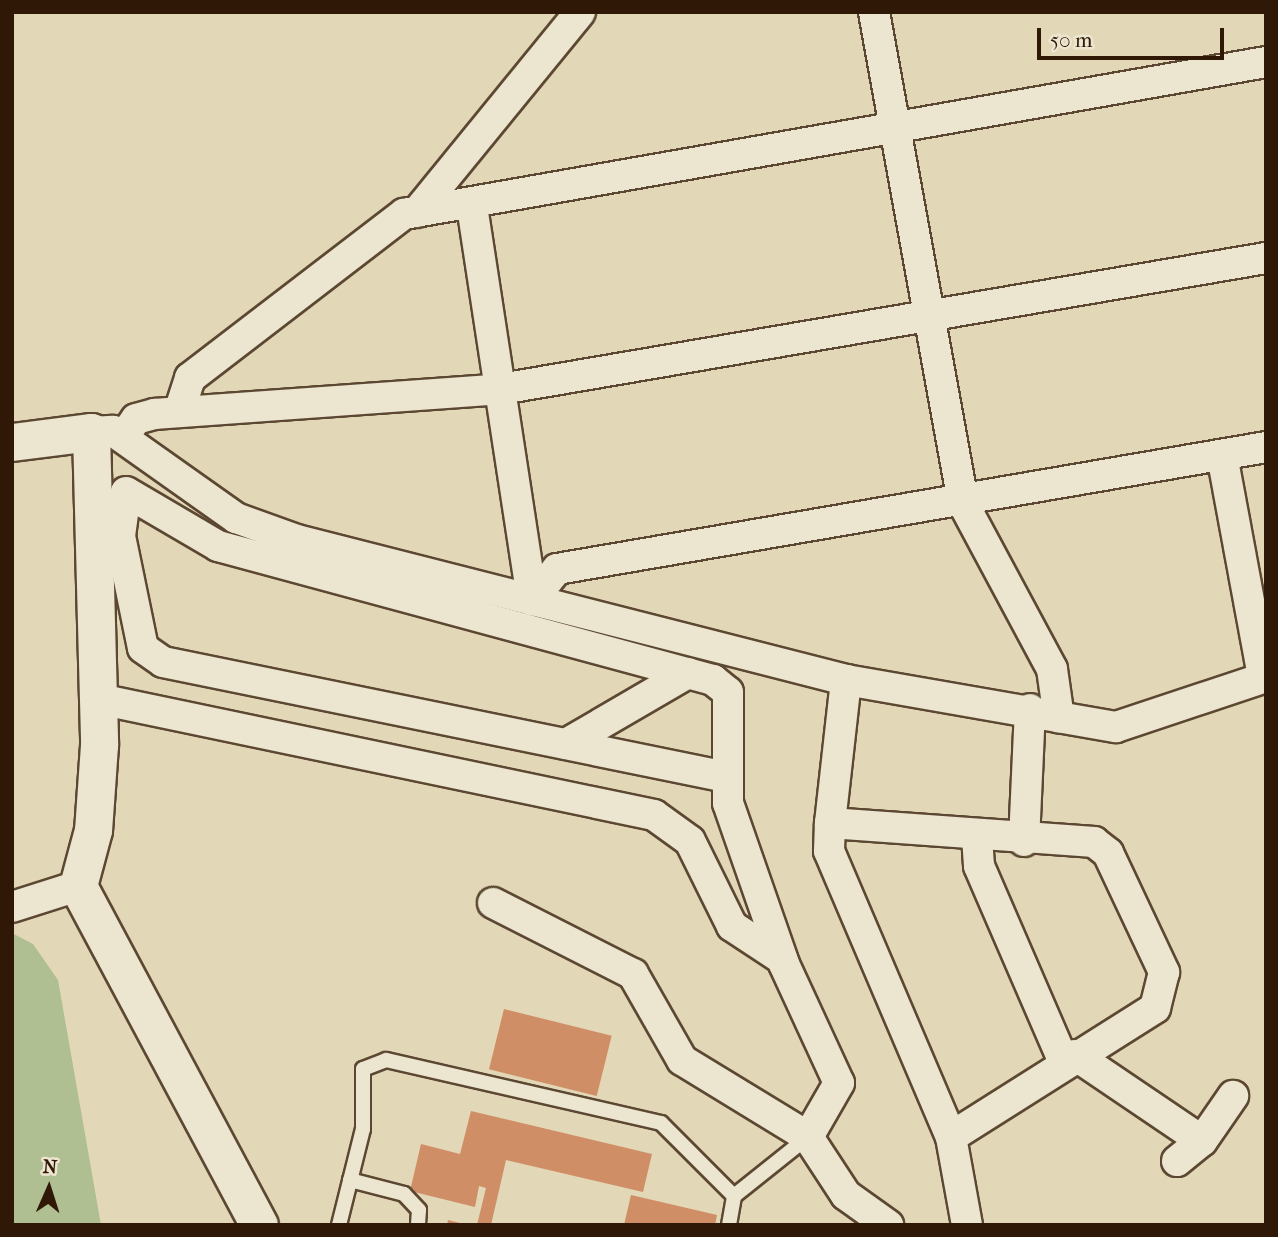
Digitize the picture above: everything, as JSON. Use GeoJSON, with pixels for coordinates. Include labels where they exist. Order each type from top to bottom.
{"type":"FeatureCollection","features":[{"type":"Feature","properties":{"kind":"street"},"geometry":{"type":"LineString","coordinates":[[417,212],[580,12]]}},
{"type":"Feature","properties":{"kind":"street"},"geometry":{"type":"LineString","coordinates":[[874,12],[897,125],[963,503],[1052,669],[1059,718]]}},
{"type":"Feature","properties":{"kind":"street"},"geometry":{"type":"LineString","coordinates":[[178,412],[180,392],[190,378],[404,214],[472,206],[897,125],[1266,62]]}},
{"type":"Feature","properties":{"kind":"street"},"geometry":{"type":"LineString","coordinates":[[472,206],[502,389],[532,600]]}},
{"type":"Feature","properties":{"kind":"street"},"geometry":{"type":"LineString","coordinates":[[12,442],[107,435],[136,419],[178,412],[502,389],[1266,258]]}},
{"type":"Feature","properties":{"kind":"street"},"geometry":{"type":"LineString","coordinates":[[107,435],[108,536],[93,830],[78,886],[260,1225]]}},
{"type":"Feature","properties":{"kind":"street"},"geometry":{"type":"LineString","coordinates":[[107,435],[236,518],[688,673],[728,692],[728,803],[782,959],[839,1083],[808,1137]]}},
{"type":"Feature","properties":{"kind":"street"},"geometry":{"type":"LineString","coordinates":[[532,600],[557,569],[963,503],[1266,447]]}},
{"type":"Feature","properties":{"kind":"street"},"geometry":{"type":"LineString","coordinates":[[726,777],[163,662],[143,648],[108,536],[126,492],[218,546],[484,604],[532,600],[846,680],[1030,709],[1059,718],[1116,727],[1265,677],[1222,455]]}},
{"type":"Feature","properties":{"kind":"street"},"geometry":{"type":"LineString","coordinates":[[566,744],[688,673]]}},
{"type":"Feature","properties":{"kind":"street"},"geometry":{"type":"LineString","coordinates":[[846,680],[829,851],[951,1137],[967,1225]]}},
{"type":"Feature","properties":{"kind":"street"},"geometry":{"type":"LineString","coordinates":[[99,699],[654,816],[690,841],[732,926],[782,959]]}},
{"type":"Feature","properties":{"kind":"street"},"geometry":{"type":"LineString","coordinates":[[1024,841],[1030,709]]}},
{"type":"Feature","properties":{"kind":"street"},"geometry":{"type":"LineString","coordinates":[[830,823],[1024,841],[1094,842],[1108,853],[1164,972],[1155,1008],[1069,1058],[951,1137]]}},
{"type":"Feature","properties":{"kind":"street"},"geometry":{"type":"LineString","coordinates":[[977,837],[979,866],[1069,1058],[1202,1141]]}},
{"type":"Feature","properties":{"kind":"street"},"geometry":{"type":"LineString","coordinates":[[12,907],[78,886]]}},
{"type":"Feature","properties":{"kind":"street"},"geometry":{"type":"LineString","coordinates":[[493,903],[633,974],[682,1060],[808,1137],[846,1195],[888,1225]]}},
{"type":"Feature","properties":{"kind":"street"},"geometry":{"type":"LineString","coordinates":[[1177,1161],[1202,1141],[1233,1096]]}},
{"type":"Feature","properties":{"kind":"lane"},"geometry":{"type":"LineString","coordinates":[[339,1225],[363,1129],[363,1069],[386,1060],[661,1123],[734,1196]]}},
{"type":"Feature","properties":{"kind":"lane"},"geometry":{"type":"LineString","coordinates":[[729,1225],[734,1196],[808,1137]]}},
{"type":"Feature","properties":{"kind":"lane"},"geometry":{"type":"LineString","coordinates":[[350,1180],[404,1194],[419,1210],[418,1225]]}},
{"type":"Feature","properties":{"kind":"green space"},"geometry":{"type":"Polygon","coordinates":[[[12,933],[33,944],[58,980],[101,1225],[12,1225],[12,933]]]}},
{"type":"Feature","properties":{"kind":"building"},"geometry":{"type":"Polygon","coordinates":[[[504,1009],[612,1036],[597,1096],[489,1069],[504,1009]]]}},
{"type":"Feature","properties":{"kind":"building"},"geometry":{"type":"Polygon","coordinates":[[[471,1111],[652,1154],[643,1192],[506,1160],[491,1225],[477,1225],[486,1188],[479,1186],[475,1207],[410,1191],[421,1144],[460,1154],[471,1111]]]}},
{"type":"Feature","properties":{"kind":"building"},"geometry":{"type":"Polygon","coordinates":[[[631,1195],[717,1215],[715,1225],[624,1225],[631,1195]]]}},
{"type":"Feature","properties":{"kind":"building"},"geometry":{"type":"Polygon","coordinates":[[[448,1220],[464,1224],[464,1225],[447,1225],[448,1220]]]}}]}
